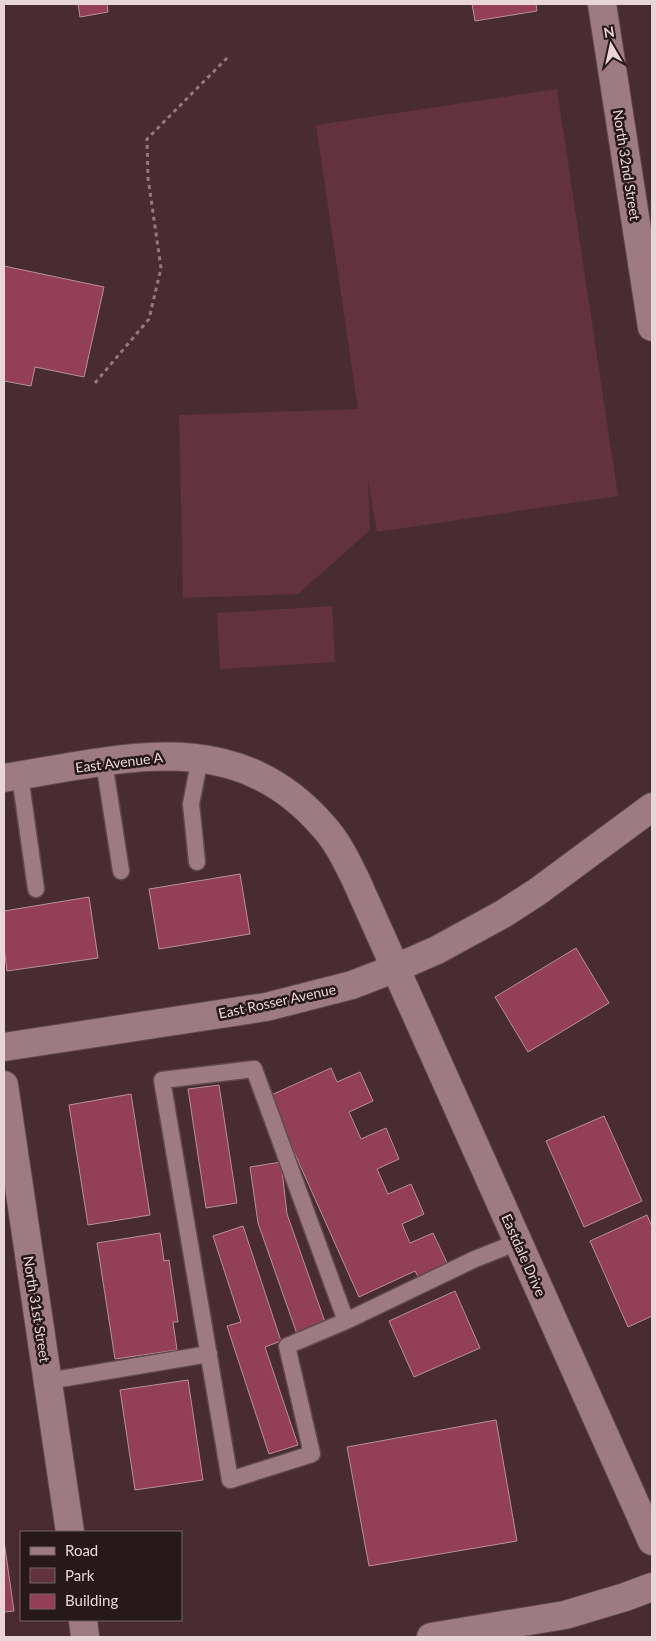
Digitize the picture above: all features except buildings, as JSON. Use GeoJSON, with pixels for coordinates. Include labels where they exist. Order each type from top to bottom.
{"type":"FeatureCollection","features":[{"type":"Feature","properties":{"kind":"street","name":"North 32nd Street"},"geometry":{"type":"LineString","coordinates":[[602,4],[652,327]]}},
{"type":"Feature","properties":{"kind":"street","name":"East Avenue A"},"geometry":{"type":"LineString","coordinates":[[12,777],[128,758],[165,756],[200,758],[237,766],[267,778],[300,803],[324,827],[341,852],[355,878],[396,968]]}},
{"type":"Feature","properties":{"kind":"street","name":"East Rosser Avenue"},"geometry":{"type":"LineString","coordinates":[[4,1047],[266,1006],[352,985],[437,950],[503,914],[652,807]]}},
{"type":"Feature","properties":{"kind":"street","name":"Eastdale Drive"},"geometry":{"type":"LineString","coordinates":[[396,968],[652,1542]]}},
{"type":"Feature","properties":{"kind":"street","name":"North 31st Street"},"geometry":{"type":"LineString","coordinates":[[4,1085],[70,1531]]}},
{"type":"Feature","properties":{"kind":"street"},"geometry":{"type":"LineString","coordinates":[[431,1637],[565,1615],[652,1587]]}},
{"type":"Feature","properties":{"kind":"street"},"geometry":{"type":"LineString","coordinates":[[83,1621],[85,1637]]}},
{"type":"Feature","properties":{"kind":"lane"},"geometry":{"type":"LineString","coordinates":[[197,862],[190,804],[200,758]]}},
{"type":"Feature","properties":{"kind":"lane"},"geometry":{"type":"LineString","coordinates":[[104,762],[121,871]]}},
{"type":"Feature","properties":{"kind":"lane"},"geometry":{"type":"LineString","coordinates":[[12,777],[36,889]]}},
{"type":"Feature","properties":{"kind":"lane"},"geometry":{"type":"LineString","coordinates":[[346,1321],[254,1069],[162,1080],[230,1480],[312,1454],[287,1346],[346,1321],[475,1259],[518,1242]]}},
{"type":"Feature","properties":{"kind":"lane"},"geometry":{"type":"LineString","coordinates":[[48,1381],[209,1354]]}},
{"type":"Feature","properties":{"kind":"path"},"geometry":{"type":"LineString","coordinates":[[94,383],[149,319],[161,268],[148,178],[148,139],[228,57]]}},
{"type":"Feature","properties":{"kind":"green space"},"geometry":{"type":"Polygon","coordinates":[[[557,89],[618,496],[377,532],[368,480],[370,530],[298,594],[183,598],[179,415],[358,409],[316,125],[557,89]]]}},
{"type":"Feature","properties":{"kind":"green space"},"geometry":{"type":"Polygon","coordinates":[[[332,606],[335,662],[220,669],[217,613],[332,606]]]}}]}
